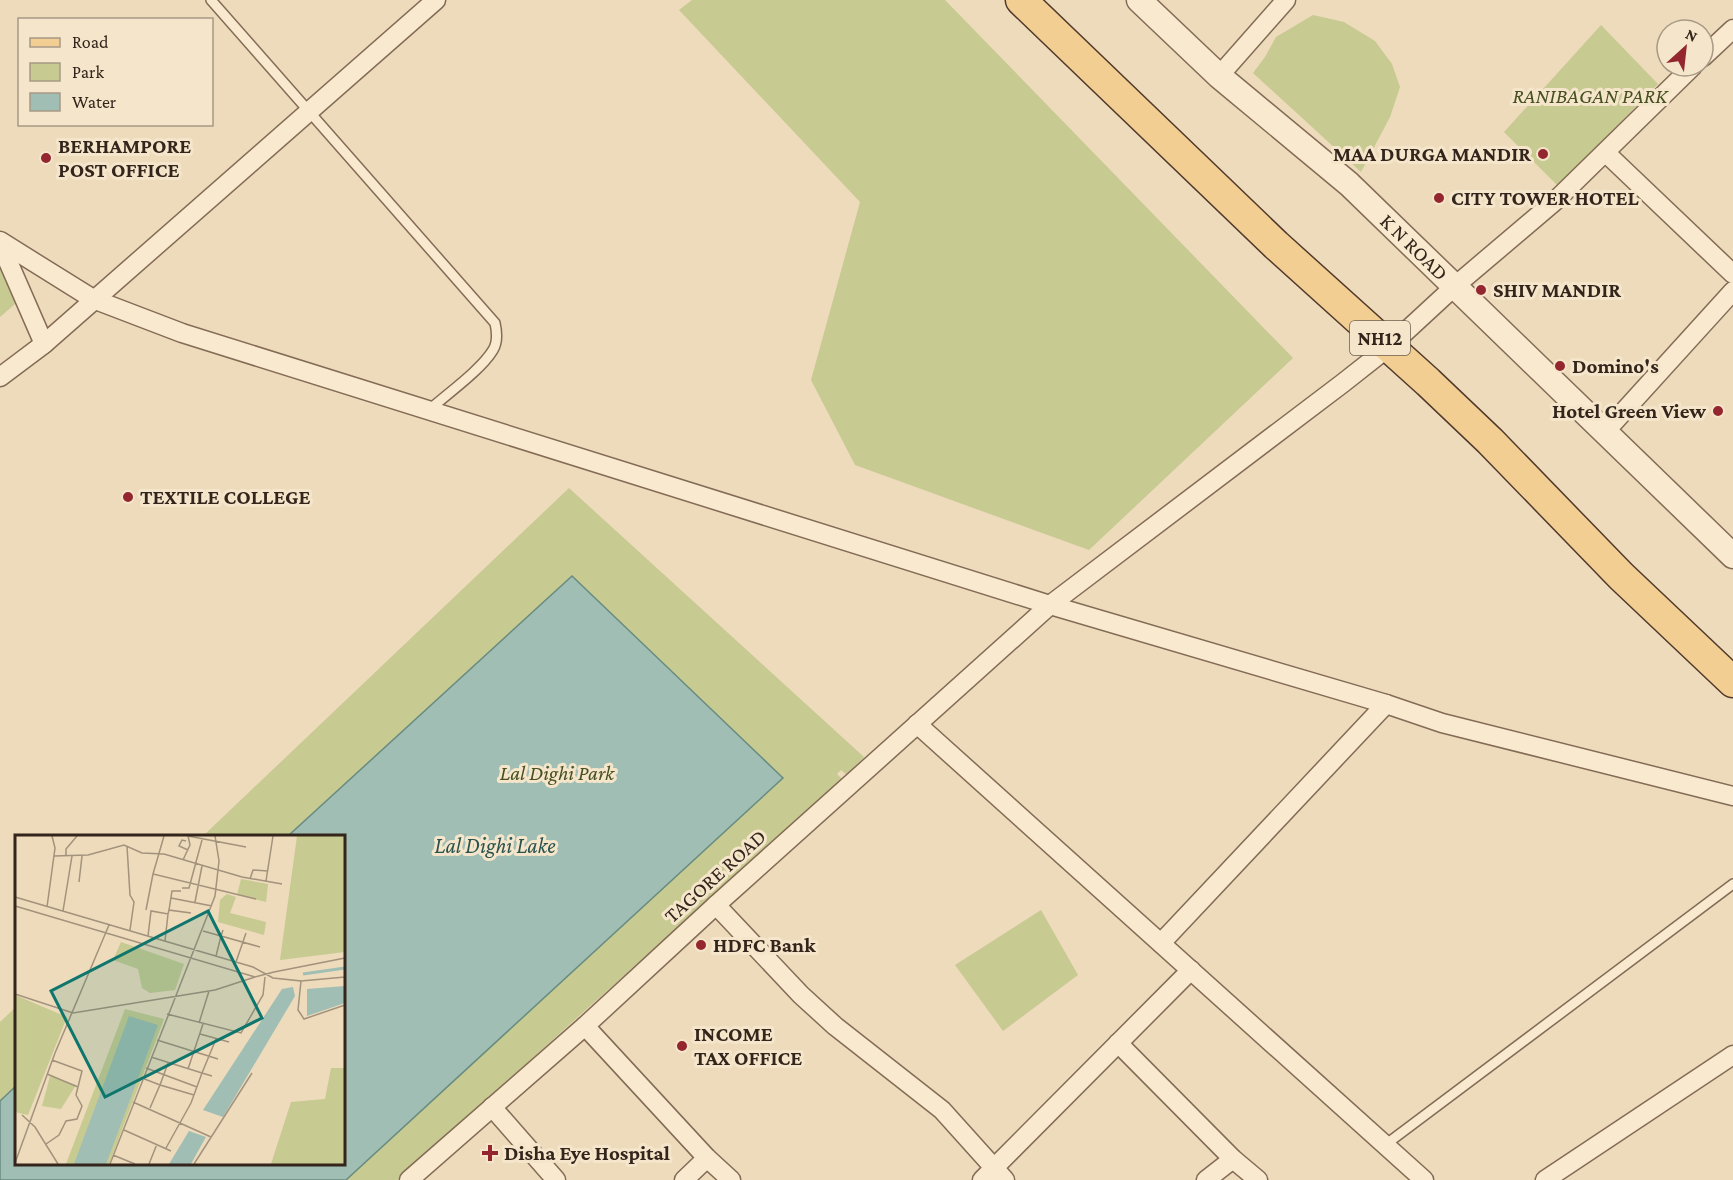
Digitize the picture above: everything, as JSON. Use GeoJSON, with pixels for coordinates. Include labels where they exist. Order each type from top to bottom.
{"type":"FeatureCollection","features":[{"type":"Feature","properties":{"kind":"main road","name":"NH12"},"geometry":{"type":"LineString","coordinates":[[1021,0],[1276,245],[1390,346],[1490,441],[1621,576],[1733,682]]}},
{"type":"Feature","properties":{"kind":"street"},"geometry":{"type":"LineString","coordinates":[[0,377],[44,344],[436,0]]}},
{"type":"Feature","properties":{"kind":"street","name":"K N ROAD"},"geometry":{"type":"LineString","coordinates":[[1139,0],[1219,76],[1348,184],[1733,556]]}},
{"type":"Feature","properties":{"kind":"street"},"geometry":{"type":"LineString","coordinates":[[1219,76],[1286,0]]}},
{"type":"Feature","properties":{"kind":"street"},"geometry":{"type":"LineString","coordinates":[[1715,46],[1733,29]]}},
{"type":"Feature","properties":{"kind":"street","name":"TAGORE ROAD"},"geometry":{"type":"LineString","coordinates":[[413,1179],[1050,605],[1390,346],[1455,286],[1554,202],[1681,78]]}},
{"type":"Feature","properties":{"kind":"street"},"geometry":{"type":"LineString","coordinates":[[1606,153],[1733,274]]}},
{"type":"Feature","properties":{"kind":"street"},"geometry":{"type":"LineString","coordinates":[[0,242],[93,299],[182,333],[1050,605],[1386,704],[1442,723],[1733,796]]}},
{"type":"Feature","properties":{"kind":"street"},"geometry":{"type":"LineString","coordinates":[[0,242],[44,344]]}},
{"type":"Feature","properties":{"kind":"street"},"geometry":{"type":"LineString","coordinates":[[1605,432],[1733,291]]}},
{"type":"Feature","properties":{"kind":"street"},"geometry":{"type":"LineString","coordinates":[[1161,943],[1386,704]]}},
{"type":"Feature","properties":{"kind":"street"},"geometry":{"type":"LineString","coordinates":[[917,724],[1424,1180]]}},
{"type":"Feature","properties":{"kind":"street"},"geometry":{"type":"LineString","coordinates":[[716,905],[801,995],[835,1026],[942,1110],[994,1176],[1118,1043],[1191,970]]}},
{"type":"Feature","properties":{"kind":"street"},"geometry":{"type":"LineString","coordinates":[[585,1026],[707,1158],[731,1180]]}},
{"type":"Feature","properties":{"kind":"street"},"geometry":{"type":"LineString","coordinates":[[1118,1043],[1233,1159],[1258,1180]]}},
{"type":"Feature","properties":{"kind":"street"},"geometry":{"type":"LineString","coordinates":[[1545,1180],[1733,1055]]}},
{"type":"Feature","properties":{"kind":"street"},"geometry":{"type":"LineString","coordinates":[[492,1107],[556,1180]]}},
{"type":"Feature","properties":{"kind":"street"},"geometry":{"type":"LineString","coordinates":[[684,1180],[707,1158]]}},
{"type":"Feature","properties":{"kind":"street"},"geometry":{"type":"LineString","coordinates":[[1206,1180],[1233,1159]]}},
{"type":"Feature","properties":{"kind":"lane"},"geometry":{"type":"LineString","coordinates":[[211,0],[495,323],[498,333],[494,349],[482,363],[429,410]]}},
{"type":"Feature","properties":{"kind":"lane"},"geometry":{"type":"LineString","coordinates":[[1385,1145],[1733,884]]}},
{"type":"Feature","properties":{"kind":"green space"},"geometry":{"type":"Polygon","coordinates":[[[692,0],[945,0],[1293,358],[1089,550],[855,465],[811,380],[860,202],[679,10],[692,0]]]}},
{"type":"Feature","properties":{"kind":"green space"},"geometry":{"type":"Polygon","coordinates":[[[1313,15],[1344,22],[1375,41],[1392,64],[1400,87],[1390,117],[1361,172],[1253,73],[1276,37],[1313,15]]]}},
{"type":"Feature","properties":{"kind":"green space","name":"RANIBAGAN PARK"},"geometry":{"type":"Polygon","coordinates":[[[1601,25],[1658,84],[1558,186],[1504,132],[1601,25]]]}},
{"type":"Feature","properties":{"kind":"green space"},"geometry":{"type":"Polygon","coordinates":[[[0,269],[23,297],[0,317],[0,269]]]}},
{"type":"Feature","properties":{"kind":"green space","name":"Lal Dighi Lake"},"geometry":{"type":"Polygon","coordinates":[[[569,488],[864,757],[847,775],[841,770],[837,774],[842,779],[397,1180],[0,1180],[0,1022],[15,1008],[15,1165],[345,1165],[345,835],[204,835],[569,488]]]}},
{"type":"Feature","properties":{"kind":"green space"},"geometry":{"type":"Polygon","coordinates":[[[1041,910],[1078,975],[1003,1031],[955,965],[1041,910]]]}},
{"type":"Feature","properties":{"kind":"water","name":"Lal Dighi Lake"},"geometry":{"type":"Polygon","coordinates":[[[572,576],[783,778],[346,1180],[0,1180],[0,1101],[15,1087],[15,1165],[345,1165],[345,835],[289,835],[572,576]]]}},
{"type":"Feature","properties":{"kind":"place","name":"MAA DURGA MANDIR"},"geometry":{"type":"Point","coordinates":[1543,154]}},
{"type":"Feature","properties":{"kind":"place","name":"BERHAMPORE POST OFFICE"},"geometry":{"type":"Point","coordinates":[46,158]}},
{"type":"Feature","properties":{"kind":"place","name":"CITY TOWER HOTEL"},"geometry":{"type":"Point","coordinates":[1439,198]}},
{"type":"Feature","properties":{"kind":"place","name":"SHIV MANDIR"},"geometry":{"type":"Point","coordinates":[1481,290]}},
{"type":"Feature","properties":{"kind":"place","name":"Domino's"},"geometry":{"type":"Point","coordinates":[1560,366]}},
{"type":"Feature","properties":{"kind":"place","name":"Hotel Green View"},"geometry":{"type":"Point","coordinates":[1718,411]}},
{"type":"Feature","properties":{"kind":"place","name":"TEXTILE COLLEGE"},"geometry":{"type":"Point","coordinates":[128,497]}},
{"type":"Feature","properties":{"kind":"place","name":"HDFC Bank"},"geometry":{"type":"Point","coordinates":[701,945]}},
{"type":"Feature","properties":{"kind":"place","name":"INCOME TAX OFFICE"},"geometry":{"type":"Point","coordinates":[682,1046]}},
{"type":"Feature","properties":{"kind":"place","name":"Disha Eye Hospital"},"geometry":{"type":"Point","coordinates":[490,1153]}},
{"type":"Feature","properties":{"kind":"park label","name":"Lal Dighi Park"},"geometry":{"type":"Point","coordinates":[557,773]}}]}
